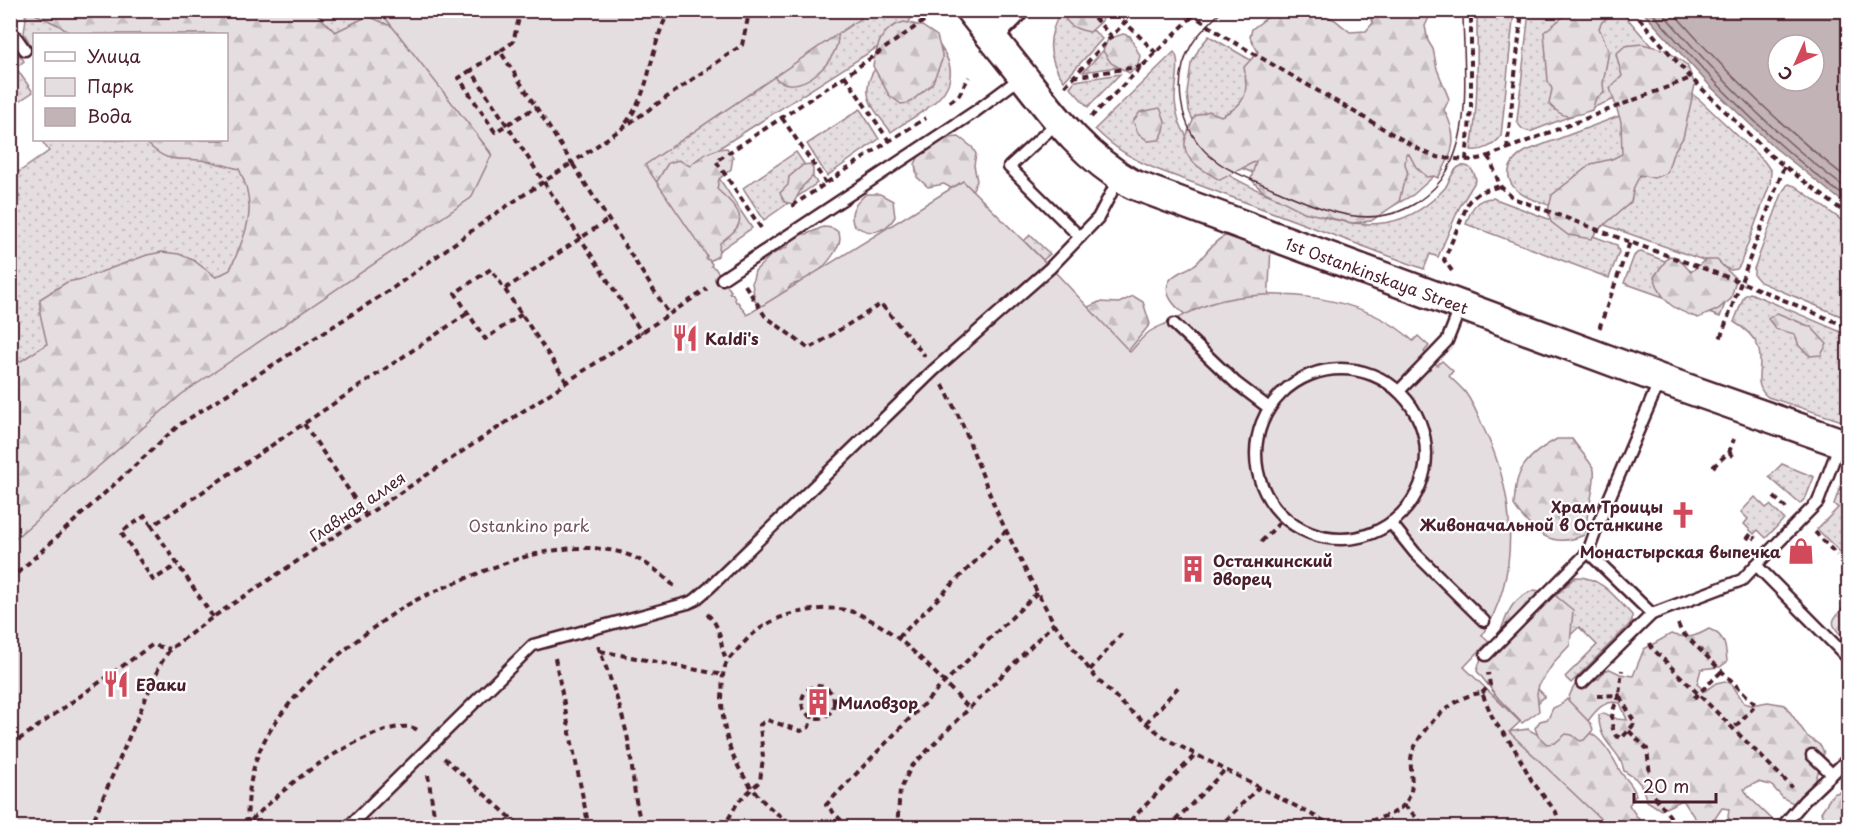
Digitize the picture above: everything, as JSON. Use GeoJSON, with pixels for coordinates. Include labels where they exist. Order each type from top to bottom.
{"type":"FeatureCollection","features":[{"type":"Feature","properties":{"kind":"street","name":"1st Ostankinskaya Street"},"geometry":{"type":"LineString","coordinates":[[970,10],[1087,153],[1119,177],[1146,190],[1660,379],[1844,444]]}},
{"type":"Feature","properties":{"kind":"street"},"geometry":{"type":"LineString","coordinates":[[989,34],[1013,10]]}},
{"type":"Feature","properties":{"kind":"lane"},"geometry":{"type":"LineString","coordinates":[[10,34],[16,37],[25,50]]}},
{"type":"Feature","properties":{"kind":"lane"},"geometry":{"type":"LineString","coordinates":[[722,279],[976,111],[1023,76]]}},
{"type":"Feature","properties":{"kind":"lane"},"geometry":{"type":"LineString","coordinates":[[1059,121],[1009,167],[1080,237]]}},
{"type":"Feature","properties":{"kind":"lane"},"geometry":{"type":"LineString","coordinates":[[347,828],[533,645],[691,601],[709,588],[934,370],[1050,268],[1098,218],[1119,177]]}},
{"type":"Feature","properties":{"kind":"lane"},"geometry":{"type":"LineString","coordinates":[[1399,391],[1447,341],[1461,306]]}},
{"type":"Feature","properties":{"kind":"lane"},"geometry":{"type":"LineString","coordinates":[[1174,324],[1236,383],[1269,408]]}},
{"type":"Feature","properties":{"kind":"lane"},"geometry":{"type":"LineString","coordinates":[[1349,368],[1375,375],[1399,391],[1414,410],[1420,423],[1426,448],[1426,462],[1424,475],[1413,500],[1391,523],[1359,537],[1333,539],[1307,532],[1284,518],[1261,485],[1256,459],[1258,432],[1269,408],[1281,392],[1297,380],[1316,372],[1349,368]]}},
{"type":"Feature","properties":{"kind":"lane"},"geometry":{"type":"LineString","coordinates":[[1486,655],[1588,552],[1660,379]]}},
{"type":"Feature","properties":{"kind":"lane"},"geometry":{"type":"LineString","coordinates":[[1582,683],[1649,618],[1671,607],[1742,580],[1818,502],[1844,444]]}},
{"type":"Feature","properties":{"kind":"lane"},"geometry":{"type":"LineString","coordinates":[[1391,523],[1415,554],[1484,621]]}},
{"type":"Feature","properties":{"kind":"lane"},"geometry":{"type":"LineString","coordinates":[[1588,552],[1649,618]]}},
{"type":"Feature","properties":{"kind":"lane"},"geometry":{"type":"LineString","coordinates":[[1756,566],[1848,658]]}},
{"type":"Feature","properties":{"kind":"lane"},"geometry":{"type":"LineString","coordinates":[[1812,754],[1832,774]]}},
{"type":"Feature","properties":{"kind":"lane"},"geometry":{"type":"LineString","coordinates":[[1781,828],[1804,800],[1848,759]]}},
{"type":"Feature","properties":{"kind":"path"},"geometry":{"type":"LineString","coordinates":[[521,10],[513,42],[459,78],[495,132],[536,107]]}},
{"type":"Feature","properties":{"kind":"path"},"geometry":{"type":"LineString","coordinates":[[623,127],[644,90],[659,32],[670,10]]}},
{"type":"Feature","properties":{"kind":"path"},"geometry":{"type":"LineString","coordinates":[[10,580],[179,425],[393,288],[742,45],[748,18],[742,10]]}},
{"type":"Feature","properties":{"kind":"path"},"geometry":{"type":"LineString","coordinates":[[1087,10],[1111,36]]}},
{"type":"Feature","properties":{"kind":"path"},"geometry":{"type":"LineString","coordinates":[[1091,117],[1191,15],[1199,10]]}},
{"type":"Feature","properties":{"kind":"path"},"geometry":{"type":"LineString","coordinates":[[1466,160],[1471,110],[1471,10]]}},
{"type":"Feature","properties":{"kind":"path"},"geometry":{"type":"LineString","coordinates":[[1507,149],[1522,10]]}},
{"type":"Feature","properties":{"kind":"path"},"geometry":{"type":"LineString","coordinates":[[1632,10],[1691,78],[1784,167],[1848,215]]}},
{"type":"Feature","properties":{"kind":"path"},"geometry":{"type":"LineString","coordinates":[[1191,15],[1404,142],[1437,157],[1466,160],[1489,156],[1691,78]]}},
{"type":"Feature","properties":{"kind":"path"},"geometry":{"type":"LineString","coordinates":[[761,228],[716,161],[931,16]]}},
{"type":"Feature","properties":{"kind":"path"},"geometry":{"type":"LineString","coordinates":[[1064,87],[1125,22],[1156,53]]}},
{"type":"Feature","properties":{"kind":"path"},"geometry":{"type":"LineString","coordinates":[[500,51],[669,314]]}},
{"type":"Feature","properties":{"kind":"path"},"geometry":{"type":"LineString","coordinates":[[1072,77],[1143,66]]}},
{"type":"Feature","properties":{"kind":"path"},"geometry":{"type":"LineString","coordinates":[[471,70],[642,333]]}},
{"type":"Feature","properties":{"kind":"path"},"geometry":{"type":"LineString","coordinates":[[845,76],[889,141]]}},
{"type":"Feature","properties":{"kind":"path"},"geometry":{"type":"LineString","coordinates":[[782,118],[826,183]]}},
{"type":"Feature","properties":{"kind":"path"},"geometry":{"type":"LineString","coordinates":[[1489,156],[1500,186],[1513,198],[1742,282],[1848,327]]}},
{"type":"Feature","properties":{"kind":"path"},"geometry":{"type":"LineString","coordinates":[[1720,339],[1784,167]]}},
{"type":"Feature","properties":{"kind":"path"},"geometry":{"type":"LineString","coordinates":[[1457,273],[1450,270],[1444,260],[1465,208],[1474,195],[1500,186]]}},
{"type":"Feature","properties":{"kind":"path"},"geometry":{"type":"LineString","coordinates":[[505,289],[609,219]]}},
{"type":"Feature","properties":{"kind":"path"},"geometry":{"type":"LineString","coordinates":[[1611,330],[1600,326],[1630,242]]}},
{"type":"Feature","properties":{"kind":"path"},"geometry":{"type":"LineString","coordinates":[[522,314],[485,339],[455,293],[491,269],[522,314],[567,382]]}},
{"type":"Feature","properties":{"kind":"path"},"geometry":{"type":"LineString","coordinates":[[735,271],[765,316],[809,349],[881,304],[934,370],[962,423],[986,489],[1054,623],[1090,670],[1112,694],[1168,740],[1338,827],[1346,827],[1386,816],[1404,805],[1411,791],[1412,753],[1422,736],[1450,706],[1471,693],[1482,693],[1494,721],[1513,746],[1532,781],[1556,812],[1560,828]]}},
{"type":"Feature","properties":{"kind":"path","name":"Главная аллея"},"geometry":{"type":"LineString","coordinates":[[90,828],[160,665],[170,649],[213,617],[365,514],[722,279]]}},
{"type":"Feature","properties":{"kind":"path"},"geometry":{"type":"LineString","coordinates":[[152,526],[468,313]]}},
{"type":"Feature","properties":{"kind":"path"},"geometry":{"type":"LineString","coordinates":[[304,424],[365,514]]}},
{"type":"Feature","properties":{"kind":"path"},"geometry":{"type":"LineString","coordinates":[[1713,467],[1729,452],[1734,439]]}},
{"type":"Feature","properties":{"kind":"path"},"geometry":{"type":"LineString","coordinates":[[1729,452],[1735,458]]}},
{"type":"Feature","properties":{"kind":"path"},"geometry":{"type":"LineString","coordinates":[[177,564],[153,580],[121,532],[145,516],[213,617]]}},
{"type":"Feature","properties":{"kind":"path"},"geometry":{"type":"LineString","coordinates":[[1261,542],[1284,518]]}},
{"type":"Feature","properties":{"kind":"path"},"geometry":{"type":"LineString","coordinates":[[1810,527],[1837,555]]}},
{"type":"Feature","properties":{"kind":"path"},"geometry":{"type":"LineString","coordinates":[[898,638],[1006,531]]}},
{"type":"Feature","properties":{"kind":"path"},"geometry":{"type":"LineString","coordinates":[[246,826],[251,776],[266,737],[284,711],[311,681],[365,634],[404,607],[480,572],[521,558],[545,552],[584,548],[620,552],[652,567],[717,625],[727,662]]}},
{"type":"Feature","properties":{"kind":"path"},"geometry":{"type":"LineString","coordinates":[[849,828],[826,805],[944,683],[1037,592]]}},
{"type":"Feature","properties":{"kind":"path"},"geometry":{"type":"LineString","coordinates":[[1671,607],[1681,631],[1756,705],[1733,729]]}},
{"type":"Feature","properties":{"kind":"path"},"geometry":{"type":"LineString","coordinates":[[841,820],[816,827],[796,825],[776,813],[752,789],[735,762],[722,718],[723,675],[727,662],[754,633],[766,624],[789,615],[818,609],[845,610],[861,615],[898,638],[969,708]]}},
{"type":"Feature","properties":{"kind":"path"},"geometry":{"type":"LineString","coordinates":[[1649,618],[1652,648],[1696,696],[1733,729],[1804,800]]}},
{"type":"Feature","properties":{"kind":"path"},"geometry":{"type":"LineString","coordinates":[[897,828],[900,789],[908,772],[1054,623]]}},
{"type":"Feature","properties":{"kind":"path"},"geometry":{"type":"LineString","coordinates":[[592,630],[616,696],[627,736],[638,813],[643,828]]}},
{"type":"Feature","properties":{"kind":"path"},"geometry":{"type":"LineString","coordinates":[[1090,670],[1124,632]]}},
{"type":"Feature","properties":{"kind":"path"},"geometry":{"type":"LineString","coordinates":[[551,640],[590,828]]}},
{"type":"Feature","properties":{"kind":"path"},"geometry":{"type":"LineString","coordinates":[[1619,695],[1635,723],[1623,738],[1616,736],[1611,728],[1612,711],[1619,695],[1627,640]]}},
{"type":"Feature","properties":{"kind":"path"},"geometry":{"type":"LineString","coordinates":[[10,746],[152,645],[170,649]]}},
{"type":"Feature","properties":{"kind":"path"},"geometry":{"type":"LineString","coordinates":[[600,651],[723,675]]}},
{"type":"Feature","properties":{"kind":"path"},"geometry":{"type":"LineString","coordinates":[[1696,696],[1722,671]]}},
{"type":"Feature","properties":{"kind":"path"},"geometry":{"type":"LineString","coordinates":[[1146,723],[1180,685]]}},
{"type":"Feature","properties":{"kind":"path"},"geometry":{"type":"LineString","coordinates":[[812,687],[826,688],[830,691],[833,700],[831,710],[824,716],[812,716],[803,708],[804,694],[812,687]]}},
{"type":"Feature","properties":{"kind":"path"},"geometry":{"type":"LineString","coordinates":[[723,828],[738,802],[760,780],[763,758],[760,725],[763,721],[767,720],[801,731],[809,727],[812,716]]}},
{"type":"Feature","properties":{"kind":"path"},"geometry":{"type":"LineString","coordinates":[[246,826],[300,776],[370,736],[403,725],[415,728],[429,747],[522,828]]}},
{"type":"Feature","properties":{"kind":"path"},"geometry":{"type":"LineString","coordinates":[[1629,731],[1647,749],[1652,793],[1679,828]]}},
{"type":"Feature","properties":{"kind":"path"},"geometry":{"type":"LineString","coordinates":[[429,747],[436,828]]}},
{"type":"Feature","properties":{"kind":"path"},"geometry":{"type":"LineString","coordinates":[[1123,828],[1195,755]]}},
{"type":"Feature","properties":{"kind":"path"},"geometry":{"type":"LineString","coordinates":[[1168,828],[1225,770]]}},
{"type":"Feature","properties":{"kind":"path"},"geometry":{"type":"LineString","coordinates":[[1218,828],[1259,787]]}},
{"type":"Feature","properties":{"kind":"path"},"geometry":{"type":"LineString","coordinates":[[1404,805],[1420,821]]}},
{"type":"Feature","properties":{"kind":"green space"},"geometry":{"type":"Polygon","coordinates":[[[756,10],[837,29],[838,41],[834,53],[816,74],[805,81],[793,84],[781,82],[770,70],[756,10]]]}},
{"type":"Feature","properties":{"kind":"green space"},"geometry":{"type":"Polygon","coordinates":[[[1061,10],[1107,11],[1101,22],[1090,32],[1072,26],[1061,10]]]}},
{"type":"Feature","properties":{"kind":"green space"},"geometry":{"type":"Polygon","coordinates":[[[1075,10],[1087,30],[1094,31],[1102,39],[1064,81],[1051,55],[1051,38],[1061,11],[1075,10]]]}},
{"type":"Feature","properties":{"kind":"green space"},"geometry":{"type":"Polygon","coordinates":[[[24,11],[510,11],[505,161],[11,643],[10,204],[20,197],[11,184],[11,173],[16,168],[19,172],[49,151],[42,141],[228,141],[228,33],[33,33],[33,49],[24,33],[26,18],[24,11]]]}},
{"type":"Feature","properties":{"kind":"green space"},"geometry":{"type":"Polygon","coordinates":[[[29,11],[314,11],[335,32],[368,16],[405,32],[507,177],[11,624],[10,363],[21,361],[47,344],[40,314],[40,299],[67,282],[162,252],[179,254],[193,260],[216,277],[230,270],[245,232],[249,209],[245,183],[239,169],[210,162],[169,158],[148,144],[148,141],[228,141],[228,33],[70,33],[29,11]]]}},
{"type":"Feature","properties":{"kind":"green space","name":"Ostankino park"},"geometry":{"type":"Polygon","coordinates":[[[380,11],[855,11],[861,18],[645,165],[707,256],[706,259],[731,291],[729,293],[733,294],[736,302],[747,315],[963,181],[1057,274],[1130,352],[1149,332],[1202,307],[1236,298],[1263,295],[1318,298],[1345,304],[1393,326],[1413,341],[1418,336],[1429,346],[1424,352],[1437,365],[1442,361],[1453,371],[1449,376],[1465,392],[1473,405],[1494,454],[1508,506],[1510,533],[1504,586],[1495,611],[1482,635],[1489,641],[1464,667],[1520,722],[1509,732],[1609,827],[11,827],[10,543],[182,394],[471,198],[492,154],[380,11]]]}},
{"type":"Feature","properties":{"kind":"green space"},"geometry":{"type":"Polygon","coordinates":[[[758,11],[911,11],[911,14],[910,22],[903,31],[705,157],[752,228],[710,257],[588,158],[758,11]]]}},
{"type":"Feature","properties":{"kind":"green space"},"geometry":{"type":"Polygon","coordinates":[[[1276,11],[1317,11],[1335,20],[1350,32],[1366,31],[1373,23],[1368,11],[1432,11],[1425,26],[1437,69],[1449,99],[1444,110],[1452,128],[1453,137],[1451,153],[1438,178],[1427,177],[1416,167],[1409,154],[1406,154],[1405,164],[1408,174],[1399,202],[1371,221],[1352,223],[1304,212],[1261,190],[1251,179],[1256,161],[1220,180],[1202,170],[1192,161],[1185,149],[1185,143],[1195,116],[1209,111],[1221,116],[1241,103],[1246,91],[1244,67],[1258,52],[1250,37],[1252,29],[1276,11]]]}},
{"type":"Feature","properties":{"kind":"green space"},"geometry":{"type":"Polygon","coordinates":[[[1477,11],[1514,11],[1501,136],[1488,147],[1471,150],[1476,98],[1477,11]]]}},
{"type":"Feature","properties":{"kind":"green space"},"geometry":{"type":"Polygon","coordinates":[[[1529,11],[1621,11],[1671,69],[1667,79],[1532,131],[1525,131],[1517,121],[1529,11]]]}},
{"type":"Feature","properties":{"kind":"green space"},"geometry":{"type":"Polygon","coordinates":[[[1571,11],[1615,11],[1602,22],[1599,28],[1609,51],[1603,83],[1604,93],[1596,98],[1592,110],[1569,116],[1560,113],[1549,104],[1552,89],[1548,81],[1544,32],[1571,11]]]}},
{"type":"Feature","properties":{"kind":"green space"},"geometry":{"type":"Polygon","coordinates":[[[904,22],[922,26],[937,36],[942,60],[932,84],[909,103],[901,104],[889,95],[873,66],[881,38],[890,28],[904,22]]]}},
{"type":"Feature","properties":{"kind":"green space"},"geometry":{"type":"Polygon","coordinates":[[[1123,34],[1130,36],[1140,56],[1137,68],[1129,73],[1111,63],[1103,51],[1108,39],[1123,34]]]}},
{"type":"Feature","properties":{"kind":"green space"},"geometry":{"type":"Polygon","coordinates":[[[1209,36],[1425,159],[1434,176],[1413,195],[1391,207],[1327,204],[1239,167],[1196,127],[1189,111],[1187,93],[1191,64],[1209,36]]]}},
{"type":"Feature","properties":{"kind":"green space"},"geometry":{"type":"Polygon","coordinates":[[[1116,37],[1130,65],[1083,72],[1116,37]]]}},
{"type":"Feature","properties":{"kind":"green space"},"geometry":{"type":"Polygon","coordinates":[[[1642,44],[1666,50],[1687,65],[1695,85],[1683,138],[1673,153],[1667,173],[1654,178],[1640,175],[1634,187],[1631,202],[1591,239],[1568,235],[1551,222],[1548,211],[1552,195],[1591,164],[1622,154],[1621,122],[1610,88],[1622,76],[1616,54],[1625,46],[1642,44]]]}},
{"type":"Feature","properties":{"kind":"green space"},"geometry":{"type":"Polygon","coordinates":[[[940,46],[948,61],[950,75],[947,87],[929,107],[891,132],[874,109],[869,97],[868,87],[872,73],[882,64],[940,46]]]}},
{"type":"Feature","properties":{"kind":"green space"},"geometry":{"type":"Polygon","coordinates":[[[10,52],[21,56],[24,61],[16,68],[33,92],[15,104],[11,98],[10,52]]]}},
{"type":"Feature","properties":{"kind":"green space"},"geometry":{"type":"Polygon","coordinates":[[[1174,52],[1178,68],[1175,101],[1181,125],[1192,145],[1209,162],[1230,176],[1321,216],[1339,221],[1373,224],[1403,218],[1432,201],[1445,188],[1458,167],[1469,168],[1476,180],[1459,208],[1438,257],[1430,254],[1424,269],[1156,169],[1131,157],[1109,142],[1095,129],[1174,52]]]}},
{"type":"Feature","properties":{"kind":"green space"},"geometry":{"type":"Polygon","coordinates":[[[1120,74],[1088,107],[1070,87],[1075,81],[1120,74]]]}},
{"type":"Feature","properties":{"kind":"green space"},"geometry":{"type":"Polygon","coordinates":[[[1692,94],[1764,161],[1771,171],[1770,184],[1737,269],[1731,270],[1529,198],[1514,188],[1510,182],[1509,169],[1512,163],[1526,151],[1675,95],[1692,94]]]}},
{"type":"Feature","properties":{"kind":"green space"},"geometry":{"type":"Polygon","coordinates":[[[1160,108],[1165,120],[1164,131],[1159,140],[1148,141],[1138,133],[1133,121],[1140,112],[1160,108]]]}},
{"type":"Feature","properties":{"kind":"green space"},"geometry":{"type":"Polygon","coordinates":[[[860,109],[879,139],[827,176],[807,144],[860,109]]]}},
{"type":"Feature","properties":{"kind":"green space"},"geometry":{"type":"Polygon","coordinates":[[[959,137],[972,147],[976,154],[974,165],[977,181],[972,191],[951,188],[944,184],[928,187],[917,177],[915,164],[921,152],[936,139],[959,137]]]}},
{"type":"Feature","properties":{"kind":"green space"},"geometry":{"type":"Polygon","coordinates":[[[727,148],[733,157],[731,169],[719,179],[717,189],[736,208],[740,219],[734,231],[720,243],[718,256],[702,266],[655,182],[668,163],[679,160],[690,166],[707,153],[727,148]]]}},
{"type":"Feature","properties":{"kind":"green space"},"geometry":{"type":"Polygon","coordinates":[[[796,152],[817,183],[764,220],[743,188],[796,152]]]}},
{"type":"Feature","properties":{"kind":"green space"},"geometry":{"type":"Polygon","coordinates":[[[810,164],[813,176],[803,186],[793,204],[784,202],[780,193],[788,185],[789,177],[803,165],[810,164]]]}},
{"type":"Feature","properties":{"kind":"green space"},"geometry":{"type":"Polygon","coordinates":[[[1788,184],[1795,186],[1848,225],[1848,319],[1760,282],[1754,275],[1754,269],[1783,191],[1788,184]]]}},
{"type":"Feature","properties":{"kind":"green space"},"geometry":{"type":"Polygon","coordinates":[[[866,194],[880,194],[893,201],[895,217],[882,230],[865,231],[853,224],[854,207],[866,194]]]}},
{"type":"Feature","properties":{"kind":"green space"},"geometry":{"type":"Polygon","coordinates":[[[1493,198],[1617,245],[1619,252],[1609,278],[1466,224],[1478,202],[1493,198]]]}},
{"type":"Feature","properties":{"kind":"green space"},"geometry":{"type":"Polygon","coordinates":[[[823,227],[834,229],[839,234],[839,242],[823,267],[810,279],[791,285],[787,291],[764,308],[755,301],[752,283],[755,271],[771,255],[787,247],[796,234],[807,234],[823,227]]]}},
{"type":"Feature","properties":{"kind":"green space"},"geometry":{"type":"Polygon","coordinates":[[[1242,231],[1271,247],[1268,304],[1186,315],[1168,295],[1170,280],[1197,263],[1220,238],[1242,231]]]}},
{"type":"Feature","properties":{"kind":"green space"},"geometry":{"type":"Polygon","coordinates":[[[1030,235],[1050,254],[1043,260],[1024,241],[1030,235]]]}},
{"type":"Feature","properties":{"kind":"green space"},"geometry":{"type":"Polygon","coordinates":[[[1641,252],[1721,282],[1729,293],[1720,317],[1624,283],[1634,256],[1641,252]]]}},
{"type":"Feature","properties":{"kind":"green space"},"geometry":{"type":"Polygon","coordinates":[[[1669,256],[1677,257],[1691,272],[1705,260],[1717,260],[1736,279],[1731,299],[1717,310],[1698,318],[1675,308],[1661,294],[1654,277],[1669,256]]]}},
{"type":"Feature","properties":{"kind":"green space"},"geometry":{"type":"Polygon","coordinates":[[[1750,293],[1848,335],[1848,423],[1768,397],[1761,390],[1760,353],[1749,333],[1734,322],[1744,296],[1750,293]]]}},
{"type":"Feature","properties":{"kind":"green space"},"geometry":{"type":"Polygon","coordinates":[[[1133,296],[1143,302],[1150,324],[1121,360],[1086,308],[1099,302],[1119,303],[1133,296]]]}},
{"type":"Feature","properties":{"kind":"green space"},"geometry":{"type":"Polygon","coordinates":[[[1777,313],[1811,327],[1827,344],[1821,355],[1810,356],[1799,346],[1795,334],[1776,329],[1768,319],[1777,313]]]}},
{"type":"Feature","properties":{"kind":"green space"},"geometry":{"type":"Polygon","coordinates":[[[1557,439],[1572,439],[1594,470],[1588,524],[1584,535],[1562,540],[1552,539],[1535,530],[1514,505],[1517,482],[1525,463],[1540,449],[1557,439]]]}},
{"type":"Feature","properties":{"kind":"green space"},"geometry":{"type":"Polygon","coordinates":[[[1782,464],[1814,477],[1806,497],[1800,504],[1769,477],[1782,464]]]}},
{"type":"Feature","properties":{"kind":"green space"},"geometry":{"type":"Polygon","coordinates":[[[1840,487],[1848,490],[1848,560],[1817,529],[1838,508],[1834,504],[1840,487]]]}},
{"type":"Feature","properties":{"kind":"green space"},"geometry":{"type":"Polygon","coordinates":[[[1755,497],[1766,508],[1770,505],[1784,519],[1766,538],[1758,530],[1754,534],[1744,524],[1748,519],[1741,512],[1755,497]]]}},
{"type":"Feature","properties":{"kind":"green space"},"geometry":{"type":"Polygon","coordinates":[[[1575,577],[1593,580],[1607,589],[1632,615],[1632,622],[1571,683],[1565,677],[1597,645],[1579,627],[1526,677],[1545,696],[1509,732],[1609,827],[1543,788],[1489,700],[1497,692],[1494,656],[1575,577]]]}},
{"type":"Feature","properties":{"kind":"green space"},"geometry":{"type":"Polygon","coordinates":[[[1534,590],[1552,593],[1573,610],[1570,645],[1555,661],[1539,685],[1537,693],[1539,711],[1522,723],[1477,671],[1482,658],[1499,634],[1512,606],[1517,600],[1534,590]]]}},
{"type":"Feature","properties":{"kind":"green space"},"geometry":{"type":"Polygon","coordinates":[[[1848,603],[1848,642],[1837,631],[1833,623],[1848,603]]]}},
{"type":"Feature","properties":{"kind":"green space"},"geometry":{"type":"Polygon","coordinates":[[[1709,629],[1718,634],[1724,642],[1727,662],[1720,667],[1701,669],[1697,684],[1705,691],[1716,683],[1725,681],[1732,684],[1744,703],[1751,705],[1768,702],[1785,705],[1807,736],[1821,746],[1824,753],[1812,792],[1795,804],[1783,798],[1771,785],[1758,782],[1744,789],[1749,797],[1780,827],[1734,827],[1728,817],[1729,809],[1722,808],[1714,820],[1708,825],[1703,824],[1693,816],[1683,800],[1661,810],[1647,801],[1641,785],[1624,771],[1622,763],[1602,733],[1599,715],[1604,713],[1617,719],[1627,720],[1620,703],[1605,704],[1588,721],[1577,722],[1570,710],[1570,694],[1580,678],[1599,679],[1604,671],[1610,669],[1620,674],[1633,676],[1644,649],[1671,634],[1691,636],[1709,629]]]}},
{"type":"Feature","properties":{"kind":"green space"},"geometry":{"type":"Polygon","coordinates":[[[1567,699],[1591,724],[1593,730],[1584,740],[1580,741],[1566,734],[1555,743],[1547,744],[1538,736],[1535,728],[1540,721],[1548,719],[1553,708],[1567,699]]]}},
{"type":"Feature","properties":{"kind":"green space"},"geometry":{"type":"Polygon","coordinates":[[[1528,729],[1545,737],[1582,731],[1594,735],[1609,751],[1635,791],[1636,795],[1629,805],[1644,827],[1572,827],[1491,734],[1528,729]]]}},
{"type":"Feature","properties":{"kind":"green space"},"geometry":{"type":"Polygon","coordinates":[[[1848,791],[1848,826],[1846,824],[1844,827],[1825,827],[1821,812],[1833,794],[1848,791]]]}},
{"type":"Feature","properties":{"kind":"water"},"geometry":{"type":"Polygon","coordinates":[[[1642,11],[1848,11],[1848,206],[1775,148],[1712,88],[1642,11]]]}},
{"type":"Feature","properties":{"kind":"tram line"},"geometry":{"type":"LineString","coordinates":[[1223,10],[1202,30],[1192,44],[1185,58],[1182,72],[1180,88],[1185,118],[1199,145],[1217,162],[1240,175],[1326,210],[1362,217],[1398,212],[1416,203],[1433,189],[1447,171],[1455,153],[1463,113],[1465,92],[1463,10]]}},
{"type":"Feature","properties":{"kind":"place","name":"Kaldi's"},"geometry":{"type":"Point","coordinates":[685,338]}},
{"type":"Feature","properties":{"kind":"place","name":"Храм Троицы Живоначальной в Останкине"},"geometry":{"type":"Point","coordinates":[1683,515]}},
{"type":"Feature","properties":{"kind":"place","name":"Монастырская выпечка"},"geometry":{"type":"Point","coordinates":[1801,551]}},
{"type":"Feature","properties":{"kind":"place","name":"Останкинский дворец"},"geometry":{"type":"Point","coordinates":[1193,569]}},
{"type":"Feature","properties":{"kind":"place","name":"Едаки"},"geometry":{"type":"Point","coordinates":[116,684]}},
{"type":"Feature","properties":{"kind":"place","name":"Миловзор"},"geometry":{"type":"Point","coordinates":[818,702]}}]}
